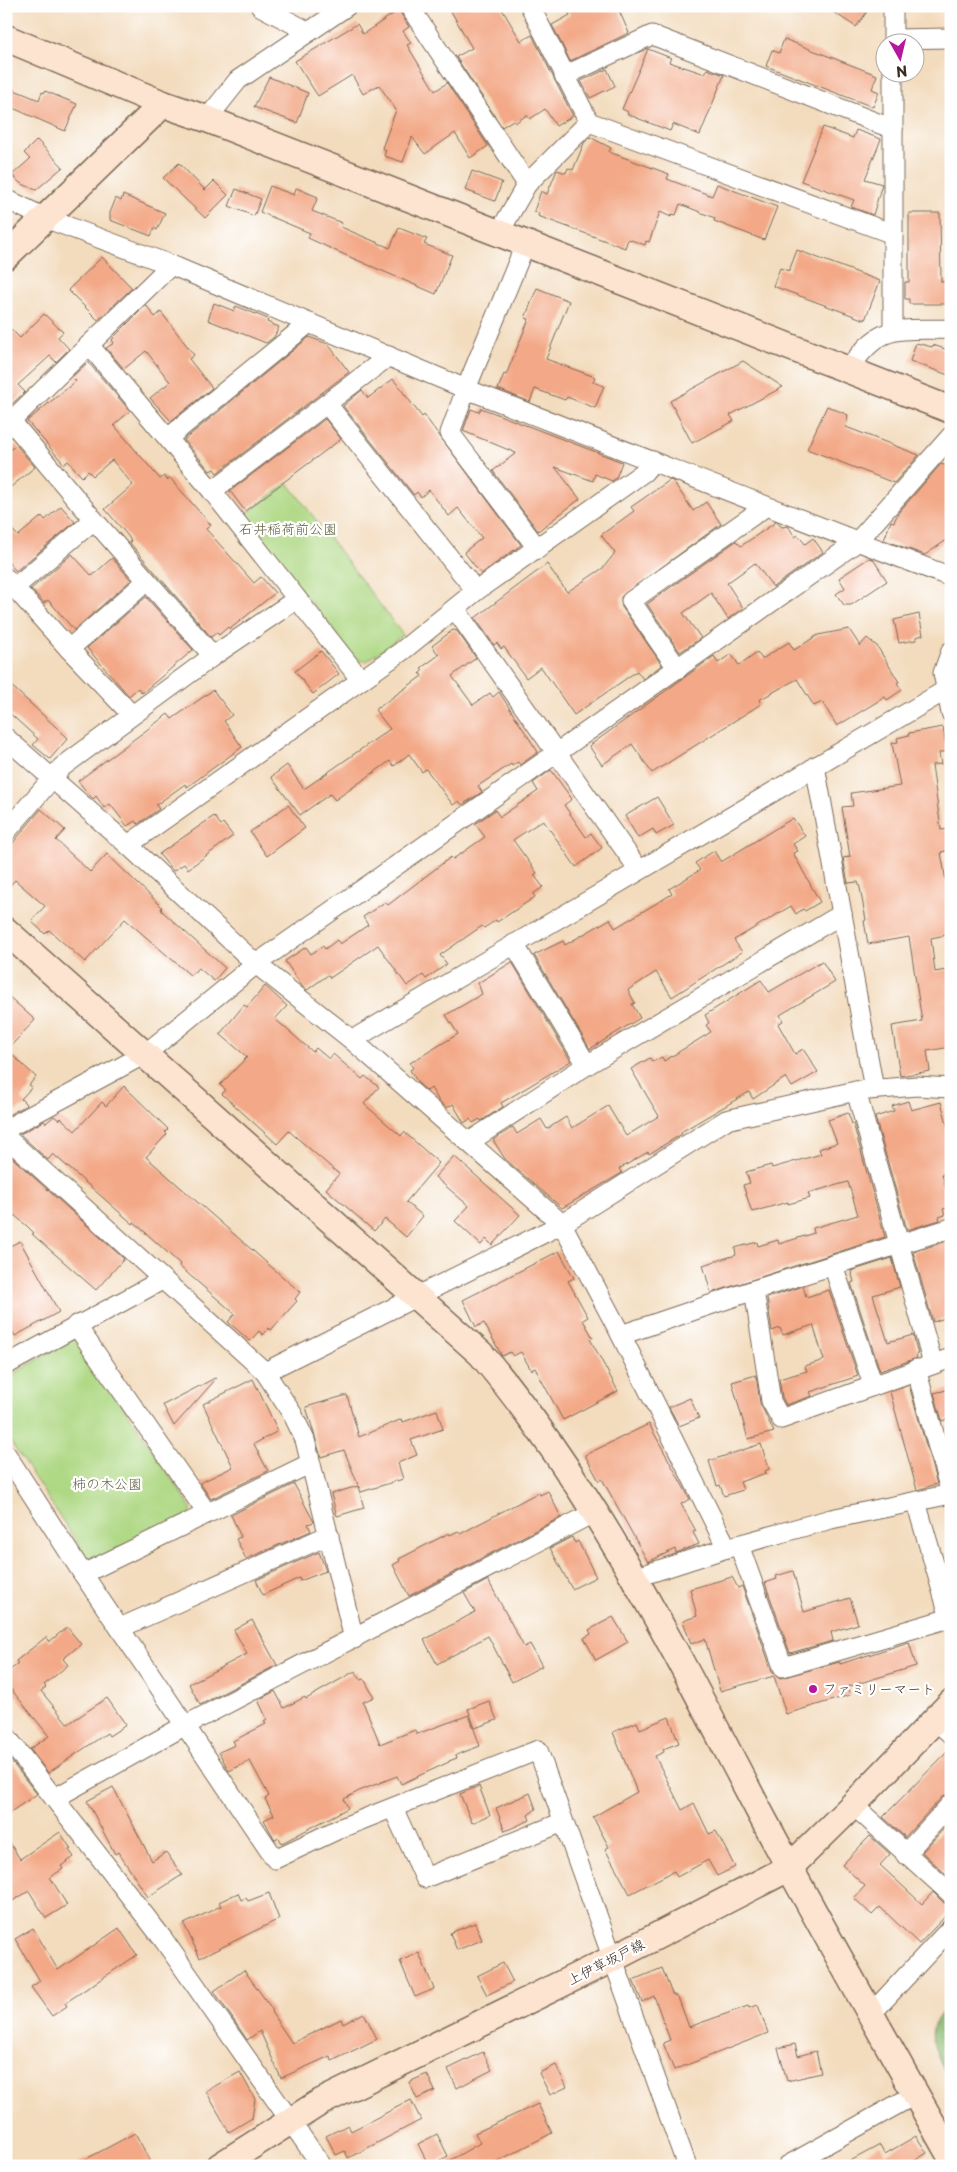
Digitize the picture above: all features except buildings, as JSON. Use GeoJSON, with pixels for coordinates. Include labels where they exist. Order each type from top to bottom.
{"type":"FeatureCollection","features":[{"type":"Feature","properties":{"kind":"street"},"geometry":{"type":"LineString","coordinates":[[260,6],[309,32]]}},
{"type":"Feature","properties":{"kind":"street"},"geometry":{"type":"LineString","coordinates":[[207,119],[238,80],[347,6]]}},
{"type":"Feature","properties":{"kind":"street"},"geometry":{"type":"LineString","coordinates":[[409,6],[527,184]]}},
{"type":"Feature","properties":{"kind":"street"},"geometry":{"type":"LineString","coordinates":[[530,6],[589,122],[893,234]]}},
{"type":"Feature","properties":{"kind":"street"},"geometry":{"type":"LineString","coordinates":[[892,6],[892,32]]}},
{"type":"Feature","properties":{"kind":"street"},"geometry":{"type":"LineString","coordinates":[[564,76],[652,35],[893,129]]}},
{"type":"Feature","properties":{"kind":"street"},"geometry":{"type":"LineString","coordinates":[[6,38],[163,104],[207,119],[951,410]]}},
{"type":"Feature","properties":{"kind":"street"},"geometry":{"type":"LineString","coordinates":[[924,39],[951,38]]}},
{"type":"Feature","properties":{"kind":"street"},"geometry":{"type":"LineString","coordinates":[[893,82],[893,331]]}},
{"type":"Feature","properties":{"kind":"street"},"geometry":{"type":"LineString","coordinates":[[6,256],[163,104]]}},
{"type":"Feature","properties":{"kind":"street"},"geometry":{"type":"LineString","coordinates":[[499,233],[527,184],[589,122]]}},
{"type":"Feature","properties":{"kind":"street"},"geometry":{"type":"LineString","coordinates":[[6,199],[45,218],[171,265],[466,388],[765,507],[951,577]]}},
{"type":"Feature","properties":{"kind":"street"},"geometry":{"type":"LineString","coordinates":[[526,245],[466,388],[450,433],[538,549]]}},
{"type":"Feature","properties":{"kind":"street"},"geometry":{"type":"LineString","coordinates":[[171,265],[9,424],[213,656]]}},
{"type":"Feature","properties":{"kind":"street"},"geometry":{"type":"LineString","coordinates":[[168,438],[309,323]]}},
{"type":"Feature","properties":{"kind":"street"},"geometry":{"type":"LineString","coordinates":[[848,370],[862,350],[873,340],[885,333],[893,331],[951,329]]}},
{"type":"Feature","properties":{"kind":"street"},"geometry":{"type":"LineString","coordinates":[[89,345],[212,490],[361,680]]}},
{"type":"Feature","properties":{"kind":"street"},"geometry":{"type":"LineString","coordinates":[[212,490],[389,356]]}},
{"type":"Feature","properties":{"kind":"street"},"geometry":{"type":"LineString","coordinates":[[327,404],[476,592]]}},
{"type":"Feature","properties":{"kind":"street"},"geometry":{"type":"LineString","coordinates":[[6,1129],[145,1054],[256,964],[857,542],[951,436]]}},
{"type":"Feature","properties":{"kind":"street"},"geometry":{"type":"LineString","coordinates":[[128,845],[361,680],[476,592],[644,472],[653,461]]}},
{"type":"Feature","properties":{"kind":"street"},"geometry":{"type":"LineString","coordinates":[[678,669],[631,601],[765,507]]}},
{"type":"Feature","properties":{"kind":"street"},"geometry":{"type":"LineString","coordinates":[[94,520],[11,582],[69,649],[132,714]]}},
{"type":"Feature","properties":{"kind":"street"},"geometry":{"type":"LineString","coordinates":[[69,649],[147,581]]}},
{"type":"Feature","properties":{"kind":"street"},"geometry":{"type":"LineString","coordinates":[[6,832],[53,780],[62,767],[213,656],[298,599]]}},
{"type":"Feature","properties":{"kind":"street"},"geometry":{"type":"LineString","coordinates":[[455,609],[639,870]]}},
{"type":"Feature","properties":{"kind":"street"},"geometry":{"type":"LineString","coordinates":[[951,651],[943,673],[949,690],[951,713]]}},
{"type":"Feature","properties":{"kind":"street"},"geometry":{"type":"LineString","coordinates":[[352,1040],[815,766],[949,690]]}},
{"type":"Feature","properties":{"kind":"street"},"geometry":{"type":"LineString","coordinates":[[6,738],[128,845],[256,964],[352,1040],[562,1224],[733,1547],[784,1667],[950,1618],[916,1502]]}},
{"type":"Feature","properties":{"kind":"street"},"geometry":{"type":"LineString","coordinates":[[634,1578],[831,1519],[951,1494],[942,1433],[925,1366],[865,1090],[842,914],[815,766]]}},
{"type":"Feature","properties":{"kind":"street"},"geometry":{"type":"LineString","coordinates":[[469,1142],[587,1065],[842,914]]}},
{"type":"Feature","properties":{"kind":"street"},"geometry":{"type":"LineString","coordinates":[[6,931],[480,1354],[518,1398],[574,1478],[634,1578],[870,2016],[951,2157]]}},
{"type":"Feature","properties":{"kind":"street"},"geometry":{"type":"LineString","coordinates":[[514,944],[587,1065]]}},
{"type":"Feature","properties":{"kind":"street"},"geometry":{"type":"LineString","coordinates":[[265,1372],[562,1224],[726,1120],[865,1090],[917,1086],[951,1088]]}},
{"type":"Feature","properties":{"kind":"street"},"geometry":{"type":"LineString","coordinates":[[6,1137],[265,1372],[294,1415],[305,1440],[309,1464],[329,1535],[354,1639]]}},
{"type":"Feature","properties":{"kind":"street"},"geometry":{"type":"LineString","coordinates":[[621,1335],[754,1290],[951,1228]]}},
{"type":"Feature","properties":{"kind":"street"},"geometry":{"type":"LineString","coordinates":[[833,1265],[873,1385]]}},
{"type":"Feature","properties":{"kind":"street"},"geometry":{"type":"LineString","coordinates":[[6,1365],[76,1325],[162,1280]]}},
{"type":"Feature","properties":{"kind":"street"},"geometry":{"type":"LineString","coordinates":[[754,1290],[771,1401],[780,1419],[951,1358]]}},
{"type":"Feature","properties":{"kind":"street"},"geometry":{"type":"LineString","coordinates":[[76,1325],[206,1514]]}},
{"type":"Feature","properties":{"kind":"street"},"geometry":{"type":"LineString","coordinates":[[6,1454],[83,1574],[275,1859],[340,1828],[538,1750],[687,2166]]}},
{"type":"Feature","properties":{"kind":"street"},"geometry":{"type":"LineString","coordinates":[[83,1574],[309,1464]]}},
{"type":"Feature","properties":{"kind":"street"},"geometry":{"type":"LineString","coordinates":[[55,1798],[184,1726],[354,1639],[594,1512]]}},
{"type":"Feature","properties":{"kind":"street"},"geometry":{"type":"LineString","coordinates":[[120,1628],[329,1535]]}},
{"type":"Feature","properties":{"kind":"street","name":"上伊草坂戸線"},"geometry":{"type":"LineString","coordinates":[[220,2166],[291,2120],[336,2095],[612,1960],[789,1868],[946,1719]]}},
{"type":"Feature","properties":{"kind":"street"},"geometry":{"type":"LineString","coordinates":[[6,1736],[163,1939],[322,2166]]}},
{"type":"Feature","properties":{"kind":"street"},"geometry":{"type":"LineString","coordinates":[[905,1854],[951,1804]]}},
{"type":"Feature","properties":{"kind":"street"},"geometry":{"type":"LineString","coordinates":[[854,1805],[905,1854],[951,1894]]}},
{"type":"Feature","properties":{"kind":"street"},"geometry":{"type":"LineString","coordinates":[[393,1808],[424,1878],[564,1822]]}},
{"type":"Feature","properties":{"kind":"street"},"geometry":{"type":"LineString","coordinates":[[870,2016],[951,1928]]}},
{"type":"Feature","properties":{"kind":"street"},"geometry":{"type":"LineString","coordinates":[[788,2166],[916,2094]]}},
{"type":"Feature","properties":{"kind":"green space","name":"石井稲荷前公園"},"geometry":{"type":"Polygon","coordinates":[[[288,483],[403,635],[367,661],[356,660],[243,516],[288,483]]]}},
{"type":"Feature","properties":{"kind":"green space","name":"柿の木公園"},"geometry":{"type":"Polygon","coordinates":[[[73,1339],[80,1341],[192,1509],[190,1514],[94,1561],[88,1559],[6,1435],[6,1378],[73,1339]]]}},
{"type":"Feature","properties":{"kind":"green space"},"geometry":{"type":"Polygon","coordinates":[[[951,2003],[951,2100],[946,2076],[936,2052],[932,2036],[936,2021],[951,2003]]]}},
{"type":"Feature","properties":{"kind":"place","name":"ファミリーマート"},"geometry":{"type":"Point","coordinates":[813,1689]}}]}
